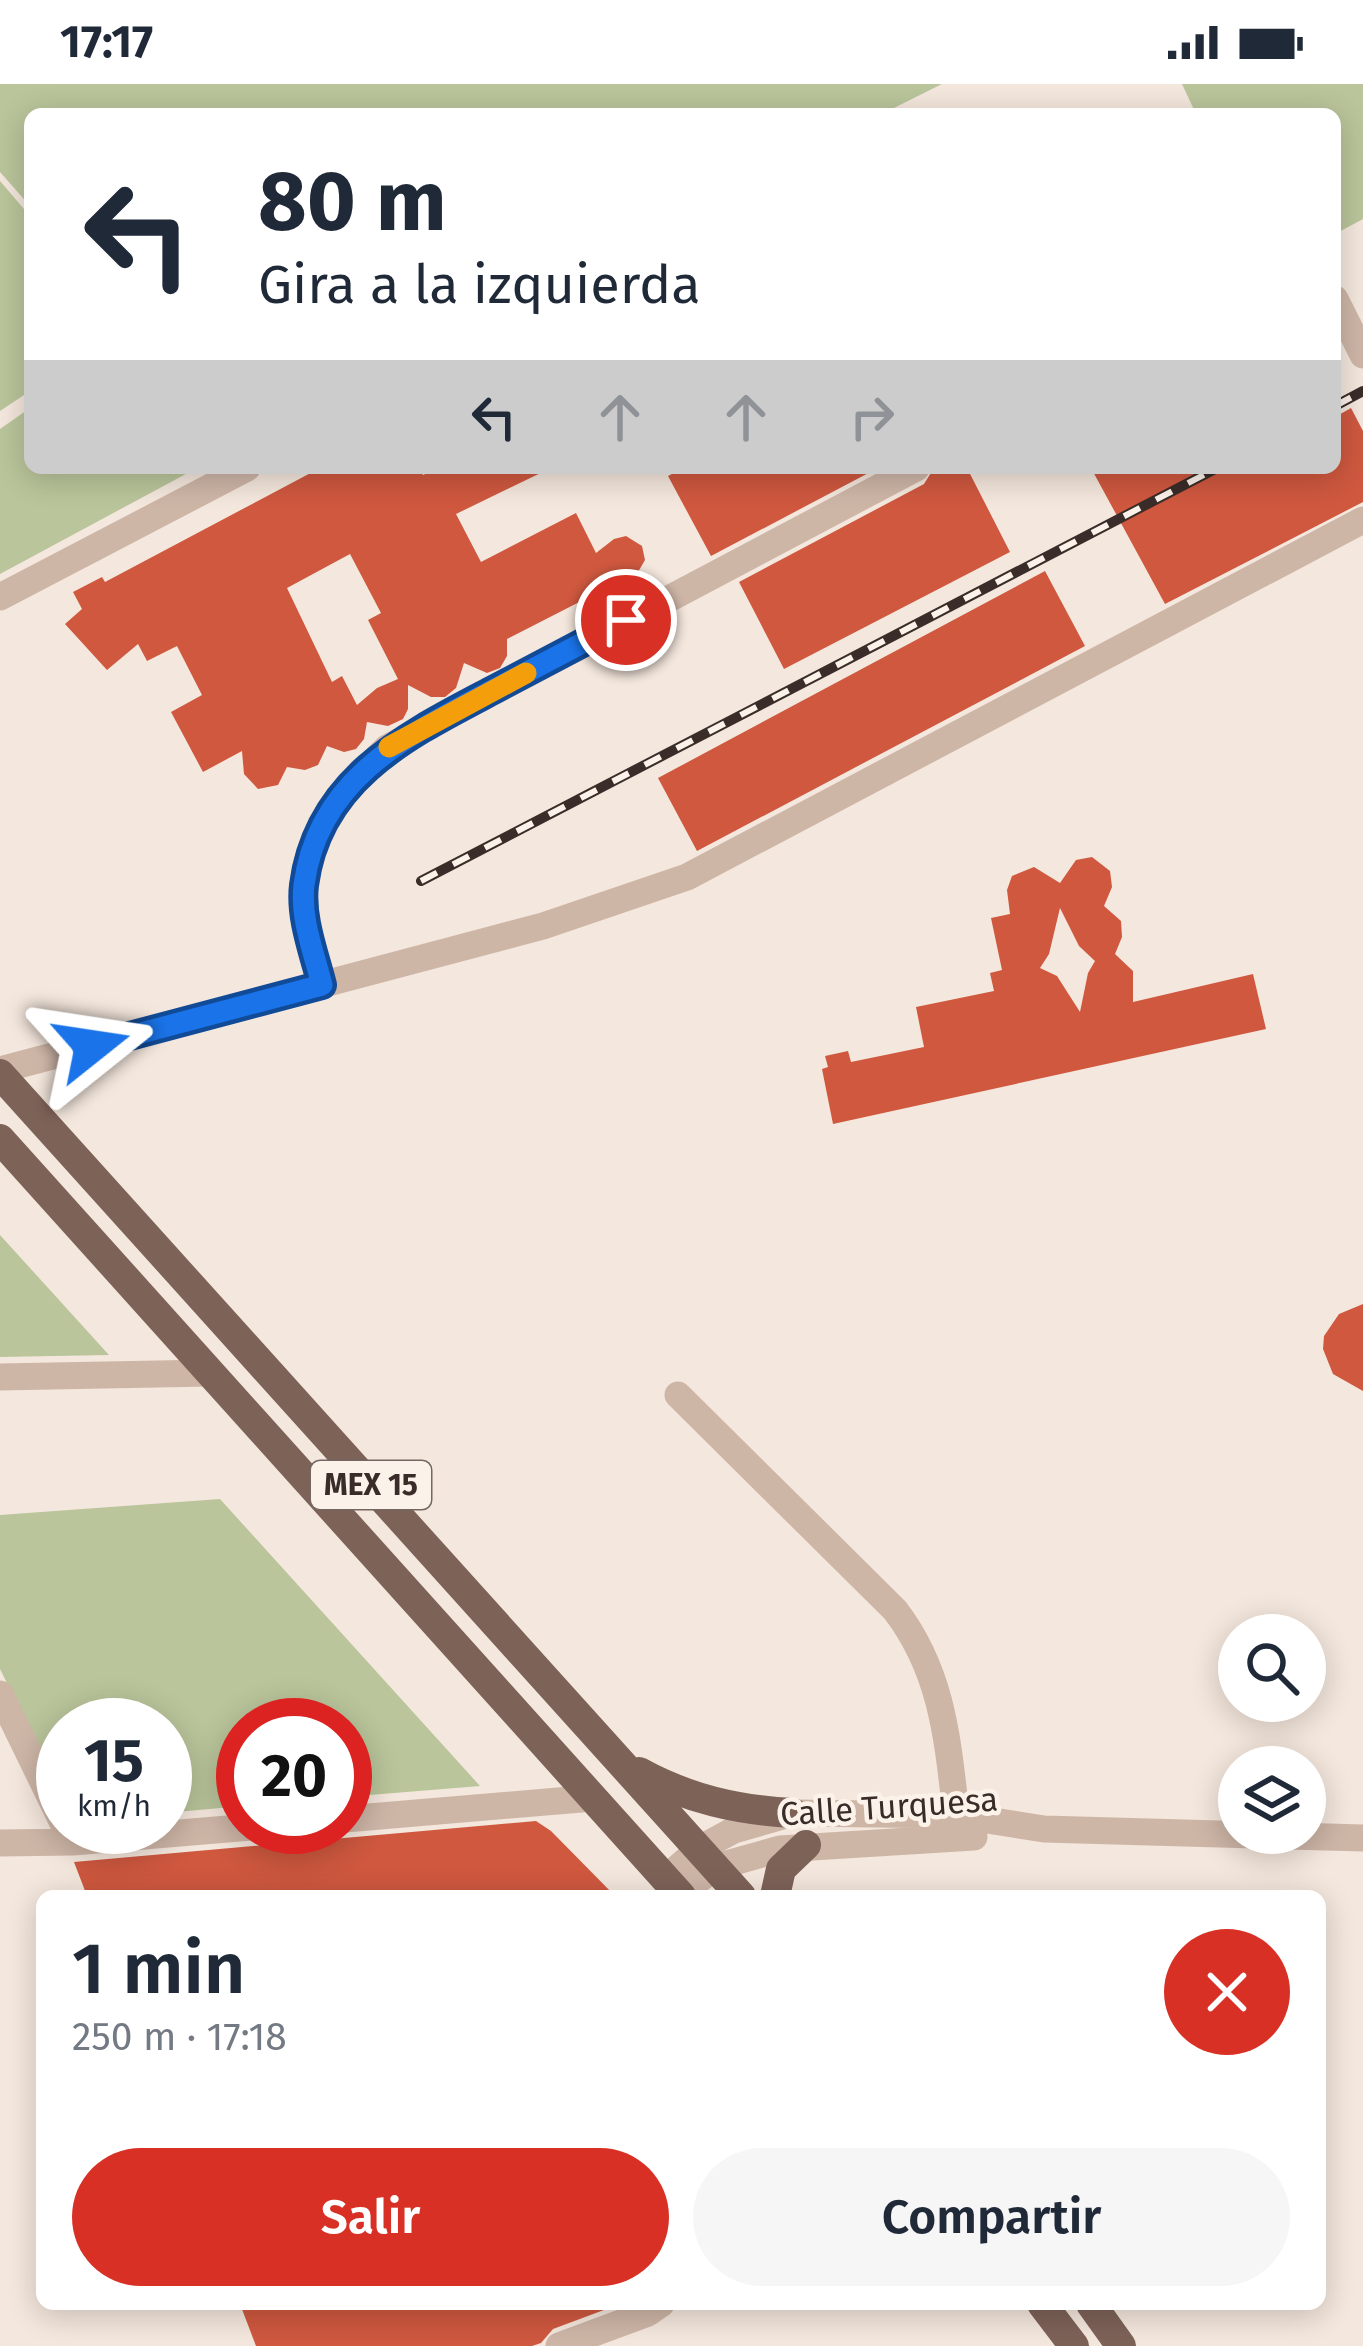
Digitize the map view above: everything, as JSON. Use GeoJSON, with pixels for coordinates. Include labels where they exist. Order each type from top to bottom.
{"type":"FeatureCollection","features":[{"type":"Feature","properties":{"kind":"main road","name":"MEX 15"},"geometry":{"type":"LineString","coordinates":[[0,1072],[736,1890]]}},
{"type":"Feature","properties":{"kind":"main road","name":"MEX 15"},"geometry":{"type":"LineString","coordinates":[[0,1139],[675,1890]]}},
{"type":"Feature","properties":{"kind":"main road"},"geometry":{"type":"LineString","coordinates":[[625,1765],[706,1801],[793,1813]]}},
{"type":"Feature","properties":{"kind":"main road"},"geometry":{"type":"LineString","coordinates":[[776,1890],[781,1869],[806,1845]]}},
{"type":"Feature","properties":{"kind":"main road"},"geometry":{"type":"LineString","coordinates":[[1047,2310],[1074,2346]]}},
{"type":"Feature","properties":{"kind":"main road"},"geometry":{"type":"LineString","coordinates":[[1095,2310],[1121,2346]]}},
{"type":"Feature","properties":{"kind":"street"},"geometry":{"type":"LineString","coordinates":[[1341,311],[1363,355]]}},
{"type":"Feature","properties":{"kind":"street"},"geometry":{"type":"LineString","coordinates":[[0,597],[236,474]]}},
{"type":"Feature","properties":{"kind":"street"},"geometry":{"type":"LineString","coordinates":[[322,985],[305,917],[303,889],[309,862],[319,829],[341,797],[387,748],[905,474]]}},
{"type":"Feature","properties":{"kind":"street"},"geometry":{"type":"LineString","coordinates":[[0,1072],[543,926],[687,877],[1363,520]]}},
{"type":"Feature","properties":{"kind":"street"},"geometry":{"type":"LineString","coordinates":[[0,1377],[210,1373]]}},
{"type":"Feature","properties":{"kind":"street"},"geometry":{"type":"LineString","coordinates":[[678,1395],[895,1610],[916,1638],[932,1669],[941,1706],[958,1826]]}},
{"type":"Feature","properties":{"kind":"street"},"geometry":{"type":"LineString","coordinates":[[2,1704],[36,1770]]}},
{"type":"Feature","properties":{"kind":"street"},"geometry":{"type":"LineString","coordinates":[[372,1817],[593,1798]]}},
{"type":"Feature","properties":{"kind":"street","name":"Calle Turquesa"},"geometry":{"type":"LineString","coordinates":[[675,1890],[734,1830],[793,1813],[958,1826],[1363,1838]]}},
{"type":"Feature","properties":{"kind":"street","name":"Calle Turquesa"},"geometry":{"type":"LineString","coordinates":[[708,1858],[958,1826]]}},
{"type":"Feature","properties":{"kind":"street"},"geometry":{"type":"LineString","coordinates":[[0,1843],[36,1836]]}},
{"type":"Feature","properties":{"kind":"street"},"geometry":{"type":"LineString","coordinates":[[559,2346],[652,2310]]}},
{"type":"Feature","properties":{"kind":"green space"},"geometry":{"type":"Polygon","coordinates":[[[0,84],[942,84],[894,108],[24,108],[24,199],[0,172],[0,84]]]}},
{"type":"Feature","properties":{"kind":"green space"},"geometry":{"type":"Polygon","coordinates":[[[1182,84],[1363,84],[1363,219],[1341,231],[1341,108],[1193,108],[1182,84]]]}},
{"type":"Feature","properties":{"kind":"green space"},"geometry":{"type":"Polygon","coordinates":[[[0,181],[24,209],[24,395],[0,411],[0,181]]]}},
{"type":"Feature","properties":{"kind":"green space"},"geometry":{"type":"Polygon","coordinates":[[[24,412],[24,474],[186,474],[0,574],[0,429],[24,412]]]}},
{"type":"Feature","properties":{"kind":"green space"},"geometry":{"type":"Polygon","coordinates":[[[0,1235],[109,1355],[0,1357],[0,1235]]]}},
{"type":"Feature","properties":{"kind":"green space"},"geometry":{"type":"Polygon","coordinates":[[[220,1499],[480,1786],[372,1795],[372,1698],[216,1698],[216,1808],[192,1811],[192,1698],[36,1698],[36,1742],[0,1669],[0,1515],[220,1499]]]}},
{"type":"Feature","properties":{"kind":"building"},"geometry":{"type":"Polygon","coordinates":[[[1351,408],[1363,431],[1363,502],[1165,604],[1094,474],[1341,474],[1341,414],[1351,408]]]}},
{"type":"Feature","properties":{"kind":"building"},"geometry":{"type":"Polygon","coordinates":[[[309,474],[539,474],[456,514],[481,562],[576,513],[596,553],[626,536],[642,546],[645,560],[638,572],[507,639],[507,656],[500,668],[487,673],[464,663],[456,688],[445,697],[431,697],[408,685],[403,719],[388,726],[367,722],[364,739],[356,749],[344,752],[327,746],[318,765],[305,770],[287,767],[278,785],[258,789],[244,774],[242,751],[203,772],[171,712],[202,695],[177,646],[147,661],[138,644],[107,670],[65,624],[82,609],[73,592],[102,577],[105,582],[309,474]],[[350,554],[287,588],[332,682],[342,676],[357,705],[377,688],[398,679],[368,620],[381,613],[350,554]]]}},
{"type":"Feature","properties":{"kind":"building"},"geometry":{"type":"Polygon","coordinates":[[[672,474],[867,474],[711,556],[668,476],[672,474]]]}},
{"type":"Feature","properties":{"kind":"building"},"geometry":{"type":"Polygon","coordinates":[[[930,474],[970,474],[1010,552],[784,669],[739,582],[924,484],[930,474]]]}},
{"type":"Feature","properties":{"kind":"building"},"geometry":{"type":"Polygon","coordinates":[[[1045,571],[1085,646],[697,851],[658,778],[1045,571]]]}},
{"type":"Feature","properties":{"kind":"building"},"geometry":{"type":"Polygon","coordinates":[[[1092,857],[1110,871],[1112,887],[1104,906],[1121,921],[1122,937],[1115,954],[1133,971],[1133,1002],[1253,974],[1266,1029],[833,1124],[822,1069],[828,1067],[825,1056],[848,1051],[851,1062],[924,1047],[916,1007],[994,991],[990,973],[1002,970],[991,918],[1010,914],[1007,890],[1012,876],[1034,867],[1060,883],[1076,860],[1092,857]],[[1060,908],[1049,954],[1040,968],[1057,976],[1080,1012],[1095,961],[1079,946],[1060,908]]]}},
{"type":"Feature","properties":{"kind":"building"},"geometry":{"type":"Polygon","coordinates":[[[1363,1304],[1363,1391],[1333,1374],[1323,1349],[1324,1336],[1339,1314],[1363,1304]]]}},
{"type":"Feature","properties":{"kind":"building"},"geometry":{"type":"Polygon","coordinates":[[[536,1821],[609,1890],[85,1890],[74,1862],[216,1849],[216,1854],[372,1854],[372,1836],[536,1821]]]}},
{"type":"Feature","properties":{"kind":"building"},"geometry":{"type":"Polygon","coordinates":[[[242,2310],[604,2310],[553,2329],[532,2346],[256,2346],[242,2310]]]}},
{"type":"Feature","properties":{"kind":"railway"},"geometry":{"type":"LineString","coordinates":[[1341,403],[1363,391]]}},
{"type":"Feature","properties":{"kind":"railway"},"geometry":{"type":"LineString","coordinates":[[421,881],[1205,474]]}},
{"type":"Feature","properties":{"kind":"slow traffic"},"geometry":{"type":"LineString","coordinates":[[389,747],[526,673]]}},
{"type":"Feature","properties":{"kind":"route"},"geometry":{"type":"LineString","coordinates":[[92,1046],[322,985],[303,889],[319,829],[341,797],[387,748],[626,620]]}}]}
